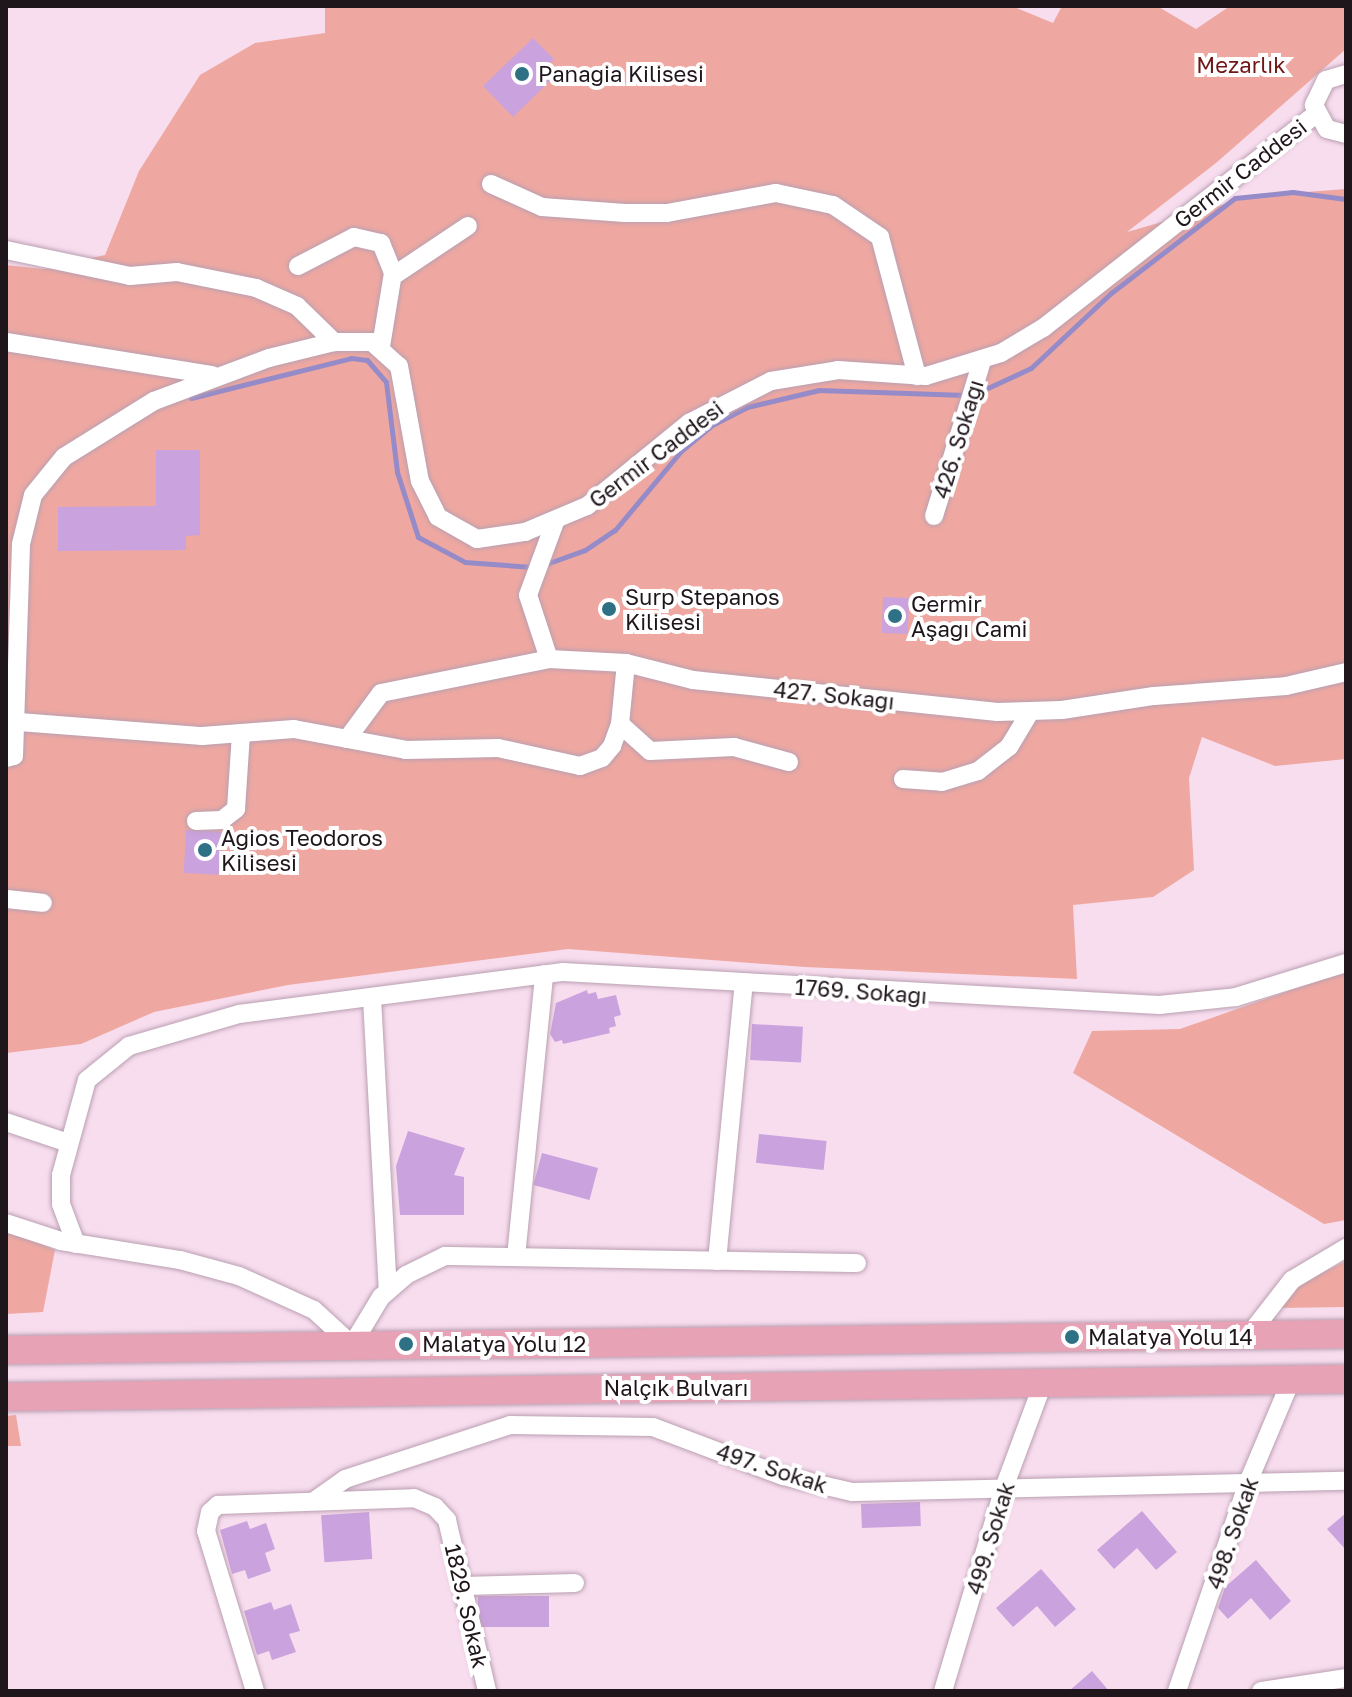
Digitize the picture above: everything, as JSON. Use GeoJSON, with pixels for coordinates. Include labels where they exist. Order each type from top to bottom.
{"type":"FeatureCollection","features":[{"type":"Feature","properties":{"kind":"highway","name":"Nalçık Bulvarı"},"geometry":{"type":"LineString","coordinates":[[6,1350],[1346,1334]]}},
{"type":"Feature","properties":{"kind":"highway","name":"Nalçık Bulvarı"},"geometry":{"type":"LineString","coordinates":[[6,1397],[332,1389],[1042,1386],[1346,1379]]}},
{"type":"Feature","properties":{"kind":"street"},"geometry":{"type":"LineString","coordinates":[[1343,135],[1316,114],[1319,87],[1334,76],[1346,74]]}},
{"type":"Feature","properties":{"kind":"street","name":"Germir Caddesi"},"geometry":{"type":"LineString","coordinates":[[381,346],[399,366],[420,481],[438,517],[477,539],[555,522],[603,496],[689,423],[751,389],[815,371],[917,376],[982,361],[1043,328],[1316,114]]}},
{"type":"Feature","properties":{"kind":"street"},"geometry":{"type":"LineString","coordinates":[[491,184],[542,207],[625,213],[667,213],[776,193],[833,205],[880,237],[917,376]]}},
{"type":"Feature","properties":{"kind":"street"},"geometry":{"type":"LineString","coordinates":[[393,276],[468,226]]}},
{"type":"Feature","properties":{"kind":"street"},"geometry":{"type":"LineString","coordinates":[[6,758],[14,756],[11,722],[21,544],[33,495],[52,468],[77,447],[154,401],[214,375],[334,342],[363,340],[381,346],[393,276],[386,249],[368,237],[348,240],[298,266]]}},
{"type":"Feature","properties":{"kind":"street"},"geometry":{"type":"LineString","coordinates":[[6,250],[89,270],[130,276],[185,273],[269,292],[311,316],[334,342]]}},
{"type":"Feature","properties":{"kind":"street"},"geometry":{"type":"LineString","coordinates":[[6,342],[214,375]]}},
{"type":"Feature","properties":{"kind":"street","name":"426. Sokağı"},"geometry":{"type":"LineString","coordinates":[[934,516],[982,361]]}},
{"type":"Feature","properties":{"kind":"street"},"geometry":{"type":"LineString","coordinates":[[549,659],[528,595],[555,522]]}},
{"type":"Feature","properties":{"kind":"street","name":"427. Sokağı"},"geometry":{"type":"LineString","coordinates":[[347,739],[381,693],[549,659],[626,663],[693,680],[1030,712],[1286,686],[1346,672]]}},
{"type":"Feature","properties":{"kind":"street"},"geometry":{"type":"LineString","coordinates":[[11,722],[202,736],[294,729],[406,750],[498,748],[580,766],[608,753],[620,724],[626,663]]}},
{"type":"Feature","properties":{"kind":"street"},"geometry":{"type":"LineString","coordinates":[[903,779],[942,782],[978,771],[1009,747],[1030,712]]}},
{"type":"Feature","properties":{"kind":"street"},"geometry":{"type":"LineString","coordinates":[[620,724],[650,751],[734,747],[789,762]]}},
{"type":"Feature","properties":{"kind":"street"},"geometry":{"type":"LineString","coordinates":[[196,821],[222,820],[236,809],[241,733]]}},
{"type":"Feature","properties":{"kind":"street"},"geometry":{"type":"LineString","coordinates":[[6,899],[43,903]]}},
{"type":"Feature","properties":{"kind":"street","name":"1769. Sokağı"},"geometry":{"type":"LineString","coordinates":[[76,1244],[60,1190],[80,1089],[102,1063],[129,1046],[239,1014],[544,974],[1159,1005],[1236,997],[1346,963]]}},
{"type":"Feature","properties":{"kind":"street"},"geometry":{"type":"LineString","coordinates":[[516,1257],[544,974]]}},
{"type":"Feature","properties":{"kind":"street"},"geometry":{"type":"LineString","coordinates":[[717,1261],[744,982]]}},
{"type":"Feature","properties":{"kind":"street"},"geometry":{"type":"LineString","coordinates":[[372,998],[388,1291]]}},
{"type":"Feature","properties":{"kind":"street"},"geometry":{"type":"LineString","coordinates":[[6,1122],[68,1143]]}},
{"type":"Feature","properties":{"kind":"street"},"geometry":{"type":"LineString","coordinates":[[6,1223],[76,1244],[180,1260],[239,1276],[299,1301],[352,1345],[388,1291],[445,1256],[857,1263]]}},
{"type":"Feature","properties":{"kind":"street"},"geometry":{"type":"LineString","coordinates":[[1249,1335],[1292,1280],[1346,1248]]}},
{"type":"Feature","properties":{"kind":"street","name":"498. Sokak"},"geometry":{"type":"LineString","coordinates":[[1177,1691],[1249,1480],[1292,1378]]}},
{"type":"Feature","properties":{"kind":"street","name":"499. Sokak"},"geometry":{"type":"LineString","coordinates":[[943,1691],[1004,1488],[1042,1386]]}},
{"type":"Feature","properties":{"kind":"street","name":"497. Sokak"},"geometry":{"type":"LineString","coordinates":[[314,1501],[345,1479],[510,1425],[653,1427],[783,1476],[852,1492],[1249,1480],[1346,1481]]}},
{"type":"Feature","properties":{"kind":"street","name":"1829. Sokak"},"geometry":{"type":"LineString","coordinates":[[314,1501],[414,1498],[435,1507],[447,1520],[487,1691]]}},
{"type":"Feature","properties":{"kind":"street"},"geometry":{"type":"LineString","coordinates":[[255,1691],[206,1521],[218,1505],[314,1501]]}},
{"type":"Feature","properties":{"kind":"street"},"geometry":{"type":"LineString","coordinates":[[463,1586],[575,1583]]}},
{"type":"Feature","properties":{"kind":"street"},"geometry":{"type":"LineString","coordinates":[[1261,1691],[1346,1678]]}},
{"type":"Feature","properties":{"kind":"green space","name":"Mezarlık"},"geometry":{"type":"Polygon","coordinates":[[[325,6],[1012,6],[1053,23],[1062,6],[1157,6],[1196,29],[1230,6],[1346,6],[1346,49],[1216,163],[1127,232],[1253,196],[1346,189],[1346,759],[1275,766],[1202,737],[1189,778],[1194,870],[1153,897],[1073,905],[1077,979],[805,967],[568,949],[288,985],[154,1012],[81,1044],[6,1053],[6,265],[44,269],[105,255],[139,171],[200,75],[255,43],[325,33],[325,6]]]}},
{"type":"Feature","properties":{"kind":"green space"},"geometry":{"type":"Polygon","coordinates":[[[1346,971],[1346,1220],[1324,1224],[1073,1073],[1092,1031],[1180,1029],[1346,971]]]}},
{"type":"Feature","properties":{"kind":"green space"},"geometry":{"type":"Polygon","coordinates":[[[6,1229],[55,1250],[43,1312],[6,1314],[6,1229]]]}},
{"type":"Feature","properties":{"kind":"green space"},"geometry":{"type":"Polygon","coordinates":[[[1346,1261],[1346,1307],[1279,1308],[1300,1284],[1346,1261]]]}},
{"type":"Feature","properties":{"kind":"green space"},"geometry":{"type":"Polygon","coordinates":[[[16,1415],[21,1446],[6,1446],[6,1416],[16,1415]]]}},
{"type":"Feature","properties":{"kind":"building","name":"Panagia Kilisesi"},"geometry":{"type":"Polygon","coordinates":[[[533,38],[554,59],[543,70],[552,79],[513,117],[483,86],[533,38]]]}},
{"type":"Feature","properties":{"kind":"building"},"geometry":{"type":"Polygon","coordinates":[[[156,450],[200,450],[200,535],[186,536],[186,550],[58,551],[58,507],[156,506],[156,450]]]}},
{"type":"Feature","properties":{"kind":"building","name":"Germir Aşağı Cami"},"geometry":{"type":"Polygon","coordinates":[[[883,597],[909,598],[908,634],[882,633],[883,597]]]}},
{"type":"Feature","properties":{"kind":"building","name":"Agios Teodoros Kilisesi"},"geometry":{"type":"Polygon","coordinates":[[[186,830],[221,832],[219,875],[184,873],[186,830]]]}},
{"type":"Feature","properties":{"kind":"building"},"geometry":{"type":"Polygon","coordinates":[[[587,990],[588,994],[596,992],[598,999],[616,995],[621,1015],[614,1017],[616,1026],[609,1028],[610,1033],[563,1044],[562,1040],[555,1042],[550,1034],[556,1003],[587,990]]]}},
{"type":"Feature","properties":{"kind":"building"},"geometry":{"type":"Polygon","coordinates":[[[752,1024],[803,1027],[801,1063],[750,1060],[752,1024]]]}},
{"type":"Feature","properties":{"kind":"building"},"geometry":{"type":"Polygon","coordinates":[[[408,1131],[465,1148],[454,1175],[464,1177],[464,1215],[400,1215],[396,1166],[408,1131]]]}},
{"type":"Feature","properties":{"kind":"building"},"geometry":{"type":"Polygon","coordinates":[[[759,1134],[827,1141],[824,1170],[756,1163],[759,1134]]]}},
{"type":"Feature","properties":{"kind":"building"},"geometry":{"type":"Polygon","coordinates":[[[542,1153],[598,1168],[589,1200],[533,1185],[542,1153]]]}},
{"type":"Feature","properties":{"kind":"building"},"geometry":{"type":"Polygon","coordinates":[[[920,1502],[921,1526],[862,1528],[861,1504],[920,1502]]]}},
{"type":"Feature","properties":{"kind":"building"},"geometry":{"type":"Polygon","coordinates":[[[1142,1511],[1177,1552],[1156,1570],[1137,1548],[1114,1569],[1097,1550],[1142,1511]]]}},
{"type":"Feature","properties":{"kind":"building"},"geometry":{"type":"Polygon","coordinates":[[[369,1512],[372,1559],[324,1562],[321,1515],[369,1512]]]}},
{"type":"Feature","properties":{"kind":"building"},"geometry":{"type":"Polygon","coordinates":[[[1346,1513],[1346,1550],[1327,1529],[1346,1513]]]}},
{"type":"Feature","properties":{"kind":"building"},"geometry":{"type":"Polygon","coordinates":[[[247,1521],[250,1529],[266,1523],[275,1549],[265,1553],[271,1571],[248,1579],[245,1570],[232,1574],[220,1530],[247,1521]]]}},
{"type":"Feature","properties":{"kind":"building"},"geometry":{"type":"Polygon","coordinates":[[[1256,1560],[1291,1601],[1270,1620],[1251,1598],[1228,1619],[1218,1608],[1225,1587],[1256,1560]]]}},
{"type":"Feature","properties":{"kind":"building"},"geometry":{"type":"Polygon","coordinates":[[[1041,1569],[1076,1609],[1055,1627],[1037,1606],[1013,1627],[996,1608],[1041,1569]]]}},
{"type":"Feature","properties":{"kind":"building"},"geometry":{"type":"Polygon","coordinates":[[[478,1596],[549,1596],[549,1627],[478,1627],[478,1596]]]}},
{"type":"Feature","properties":{"kind":"building"},"geometry":{"type":"Polygon","coordinates":[[[271,1602],[274,1610],[291,1604],[300,1631],[289,1634],[296,1652],[272,1660],[269,1651],[257,1655],[244,1611],[271,1602]]]}},
{"type":"Feature","properties":{"kind":"building"},"geometry":{"type":"Polygon","coordinates":[[[1092,1671],[1109,1691],[1069,1691],[1092,1671]]]}},
{"type":"Feature","properties":{"kind":"waterway"},"geometry":{"type":"LineString","coordinates":[[979,392],[1031,368],[1111,293],[1235,198],[1293,192],[1346,199]]}},
{"type":"Feature","properties":{"kind":"waterway"},"geometry":{"type":"LineString","coordinates":[[191,398],[351,358],[367,360],[386,382],[397,472],[418,537],[465,562],[532,567]]}},
{"type":"Feature","properties":{"kind":"waterway"},"geometry":{"type":"LineString","coordinates":[[546,564],[585,550],[615,530],[681,451],[712,425],[747,407],[819,390],[965,395]]}},
{"type":"Feature","properties":{"kind":"place","name":"Panagia Kilisesi"},"geometry":{"type":"Point","coordinates":[522,74]}},
{"type":"Feature","properties":{"kind":"place","name":"Surp Stepanos Kilisesi"},"geometry":{"type":"Point","coordinates":[609,609]}},
{"type":"Feature","properties":{"kind":"place","name":"Germir Aşağı Cami"},"geometry":{"type":"Point","coordinates":[895,616]}},
{"type":"Feature","properties":{"kind":"place","name":"Agios Teodoros Kilisesi"},"geometry":{"type":"Point","coordinates":[205,850]}},
{"type":"Feature","properties":{"kind":"place","name":"Malatya Yolu 14"},"geometry":{"type":"Point","coordinates":[1072,1337]}},
{"type":"Feature","properties":{"kind":"place","name":"Malatya Yolu 12"},"geometry":{"type":"Point","coordinates":[406,1344]}}]}
